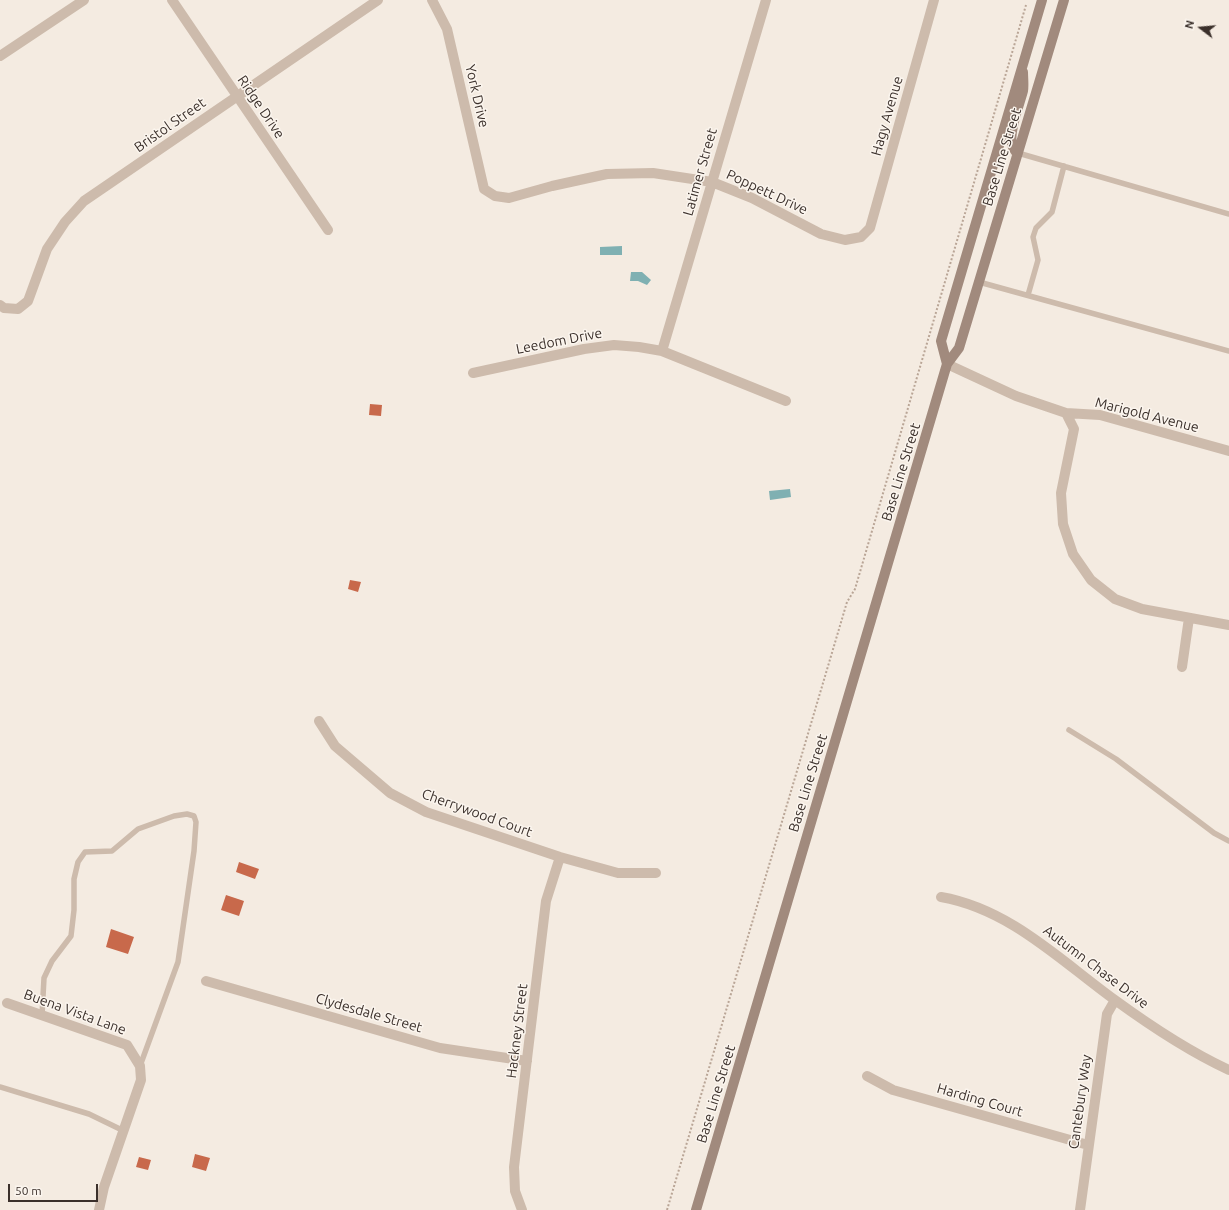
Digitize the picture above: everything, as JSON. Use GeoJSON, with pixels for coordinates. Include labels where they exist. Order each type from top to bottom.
{"type":"FeatureCollection","features":[{"type":"Feature","properties":{"kind":"main road","name":"Base Line Street"},"geometry":{"type":"LineString","coordinates":[[947,364],[940,341],[1042,0]]}},
{"type":"Feature","properties":{"kind":"main road","name":"Base Line Street"},"geometry":{"type":"LineString","coordinates":[[696,1210],[947,364],[960,348],[1064,0]]}},
{"type":"Feature","properties":{"kind":"main road"},"geometry":{"type":"LineString","coordinates":[[1018,153],[1014,151],[1012,146],[1012,138],[1024,89],[1023,62]]}},
{"type":"Feature","properties":{"kind":"street"},"geometry":{"type":"LineString","coordinates":[[0,56],[84,0]]}},
{"type":"Feature","properties":{"kind":"street","name":"Ridge Drive"},"geometry":{"type":"LineString","coordinates":[[172,0],[328,230]]}},
{"type":"Feature","properties":{"kind":"street","name":"Bristol Street"},"geometry":{"type":"LineString","coordinates":[[0,306],[4,308],[18,309],[28,301],[47,249],[65,222],[84,202],[378,0]]}},
{"type":"Feature","properties":{"kind":"street","name":"York Drive"},"geometry":{"type":"LineString","coordinates":[[432,0],[446,29],[484,189],[495,196]]}},
{"type":"Feature","properties":{"kind":"street","name":"Latimer Street"},"geometry":{"type":"LineString","coordinates":[[662,352],[766,0]]}},
{"type":"Feature","properties":{"kind":"street","name":"Hagy Avenue"},"geometry":{"type":"LineString","coordinates":[[861,237],[870,228],[934,0]]}},
{"type":"Feature","properties":{"kind":"street","name":"Poppett Drive"},"geometry":{"type":"LineString","coordinates":[[495,196],[509,198],[552,186],[607,174],[653,173],[712,182],[752,198],[822,234],[845,240],[861,237]]}},
{"type":"Feature","properties":{"kind":"street","name":"Leedom Drive"},"geometry":{"type":"LineString","coordinates":[[473,372],[584,349],[614,345],[662,352],[786,401]]}},
{"type":"Feature","properties":{"kind":"street","name":"Marigold Avenue"},"geometry":{"type":"LineString","coordinates":[[947,364],[1016,396],[1066,413],[1100,415],[1229,451]]}},
{"type":"Feature","properties":{"kind":"street"},"geometry":{"type":"LineString","coordinates":[[1066,413],[1074,429],[1061,493],[1063,524],[1073,554],[1091,580],[1115,599],[1142,609],[1229,625]]}},
{"type":"Feature","properties":{"kind":"street"},"geometry":{"type":"LineString","coordinates":[[1182,667],[1189,618]]}},
{"type":"Feature","properties":{"kind":"street","name":"Cherrywood Court"},"geometry":{"type":"LineString","coordinates":[[319,721],[335,746],[390,793],[426,812],[560,857],[618,873],[656,874]]}},
{"type":"Feature","properties":{"kind":"street","name":"Hackney Street"},"geometry":{"type":"LineString","coordinates":[[522,1210],[515,1190],[514,1167],[546,901],[560,857]]}},
{"type":"Feature","properties":{"kind":"street","name":"Autumn Chase Drive"},"geometry":{"type":"LineString","coordinates":[[942,897],[963,901],[991,912],[1038,941],[1115,1000],[1172,1041],[1229,1070]]}},
{"type":"Feature","properties":{"kind":"street","name":"Clydesdale Street"},"geometry":{"type":"LineString","coordinates":[[206,980],[440,1048],[527,1061]]}},
{"type":"Feature","properties":{"kind":"street","name":"Cantebury Way"},"geometry":{"type":"LineString","coordinates":[[1080,1210],[1107,1014],[1115,1000]]}},
{"type":"Feature","properties":{"kind":"street","name":"Buena Vista Lane"},"geometry":{"type":"LineString","coordinates":[[6,1003],[127,1045],[140,1066]]}},
{"type":"Feature","properties":{"kind":"street"},"geometry":{"type":"LineString","coordinates":[[99,1210],[104,1187],[141,1080],[140,1066]]}},
{"type":"Feature","properties":{"kind":"street","name":"Harding Court"},"geometry":{"type":"LineString","coordinates":[[867,1076],[893,1090],[1088,1146]]}},
{"type":"Feature","properties":{"kind":"lane"},"geometry":{"type":"LineString","coordinates":[[1018,153],[1229,214]]}},
{"type":"Feature","properties":{"kind":"lane"},"geometry":{"type":"LineString","coordinates":[[1028,295],[1038,260],[1033,237],[1034,232],[1052,212],[1064,166]]}},
{"type":"Feature","properties":{"kind":"lane"},"geometry":{"type":"LineString","coordinates":[[979,282],[1229,351]]}},
{"type":"Feature","properties":{"kind":"lane"},"geometry":{"type":"LineString","coordinates":[[1069,730],[1116,759],[1214,833],[1229,841]]}},
{"type":"Feature","properties":{"kind":"lane"},"geometry":{"type":"LineString","coordinates":[[42,1015],[44,978],[52,961],[71,936],[74,910],[74,879],[78,862],[86,852],[112,851],[138,829],[174,816],[188,814],[194,816],[196,822],[194,851],[178,962],[140,1066]]}},
{"type":"Feature","properties":{"kind":"lane"},"geometry":{"type":"LineString","coordinates":[[0,1087],[90,1114],[124,1131]]}},
{"type":"Feature","properties":{"kind":"path"},"geometry":{"type":"LineString","coordinates":[[668,1210],[845,610],[855,589],[1026,5]]}},
{"type":"Feature","properties":{"kind":"water"},"geometry":{"type":"Polygon","coordinates":[[[622,246],[622,255],[600,255],[600,247],[622,246]]]}},
{"type":"Feature","properties":{"kind":"water"},"geometry":{"type":"Polygon","coordinates":[[[631,272],[642,272],[651,280],[647,285],[638,281],[630,281],[631,272]]]}},
{"type":"Feature","properties":{"kind":"water"},"geometry":{"type":"Polygon","coordinates":[[[790,489],[791,497],[770,500],[769,491],[790,489]]]}},
{"type":"Feature","properties":{"kind":"building"},"geometry":{"type":"Polygon","coordinates":[[[370,404],[382,405],[381,416],[369,415],[370,404]]]}},
{"type":"Feature","properties":{"kind":"building"},"geometry":{"type":"Polygon","coordinates":[[[350,580],[361,582],[358,592],[348,589],[350,580]]]}},
{"type":"Feature","properties":{"kind":"building"},"geometry":{"type":"Polygon","coordinates":[[[239,862],[259,869],[255,879],[236,872],[239,862]]]}},
{"type":"Feature","properties":{"kind":"building"},"geometry":{"type":"Polygon","coordinates":[[[226,895],[244,901],[239,916],[221,910],[226,895]]]}},
{"type":"Feature","properties":{"kind":"building"},"geometry":{"type":"Polygon","coordinates":[[[111,929],[134,937],[128,954],[106,947],[111,929]]]}},
{"type":"Feature","properties":{"kind":"building"},"geometry":{"type":"Polygon","coordinates":[[[195,1154],[210,1158],[206,1171],[192,1167],[195,1154]]]}},
{"type":"Feature","properties":{"kind":"building"},"geometry":{"type":"Polygon","coordinates":[[[139,1157],[151,1160],[148,1170],[136,1167],[139,1157]]]}}]}
